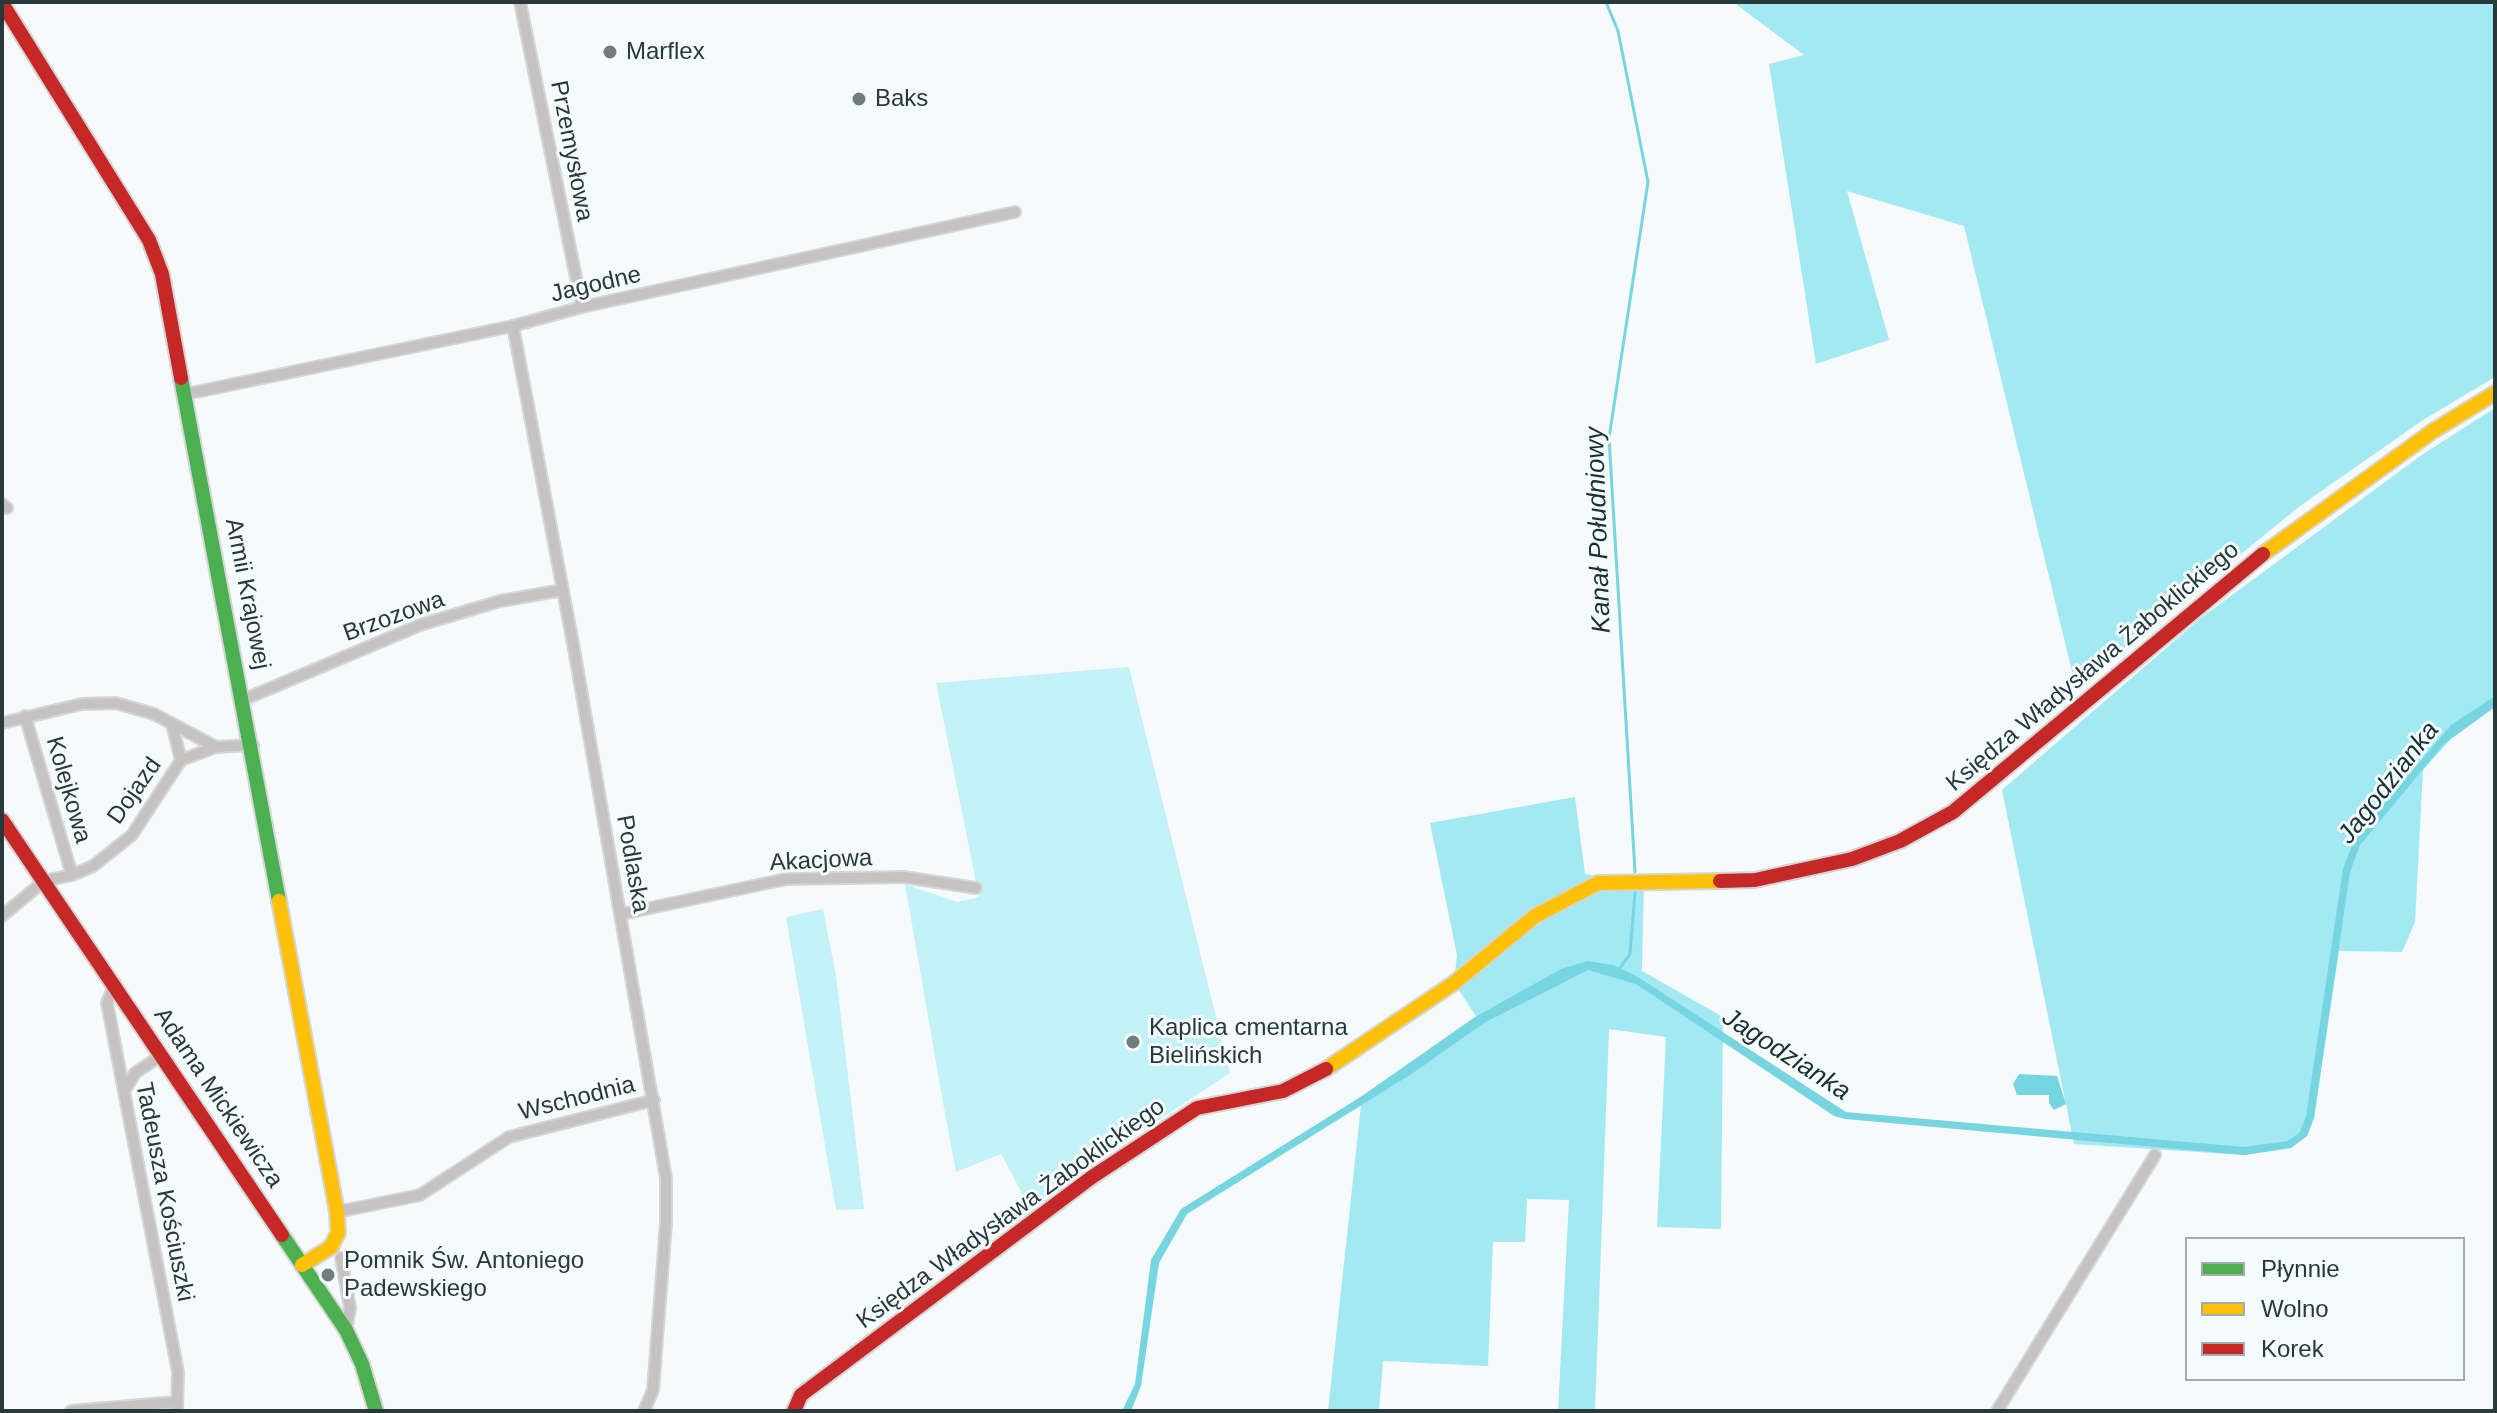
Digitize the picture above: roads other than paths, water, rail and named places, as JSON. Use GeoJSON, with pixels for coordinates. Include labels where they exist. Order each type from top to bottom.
{"type":"FeatureCollection","features":[{"type":"Feature","properties":{"kind":"street","name":"Przemysłowa"},"geometry":{"type":"LineString","coordinates":[[520,2],[582,307]]}},
{"type":"Feature","properties":{"kind":"street","name":"Armii Krajowej"},"geometry":{"type":"LineString","coordinates":[[2,3],[149,240],[162,274],[245,699],[337,1212],[338,1233],[331,1247],[302,1265]]}},
{"type":"Feature","properties":{"kind":"street","name":"Jagodne"},"geometry":{"type":"LineString","coordinates":[[186,394],[513,326],[582,307],[1015,212]]}},
{"type":"Feature","properties":{"kind":"street","name":"Podlaska"},"geometry":{"type":"LineString","coordinates":[[513,326],[622,914],[666,1178],[666,1223],[653,1390],[644,1411]]}},
{"type":"Feature","properties":{"kind":"street","name":"Księdza Władysława Żaboklickiego"},"geometry":{"type":"LineString","coordinates":[[794,1411],[801,1395],[1092,1177],[1168,1127],[1197,1108],[1283,1091],[1338,1063],[1454,983],[1535,916],[1598,883],[1755,880],[1798,872],[1852,859],[1900,841],[1953,812],[2268,550],[2433,431],[2495,393]]}},
{"type":"Feature","properties":{"kind":"street","name":"Brzozowa"},"geometry":{"type":"LineString","coordinates":[[245,699],[420,625],[500,601],[563,590]]}},
{"type":"Feature","properties":{"kind":"street"},"geometry":{"type":"LineString","coordinates":[[2,723],[82,704],[116,703],[154,714],[216,747]]}},
{"type":"Feature","properties":{"kind":"street","name":"Kolejkowa"},"geometry":{"type":"LineString","coordinates":[[25,716],[72,875]]}},
{"type":"Feature","properties":{"kind":"street"},"geometry":{"type":"LineString","coordinates":[[172,724],[181,760]]}},
{"type":"Feature","properties":{"kind":"street","name":"Dojazd"},"geometry":{"type":"LineString","coordinates":[[44,881],[72,875],[93,866],[132,835],[181,760],[216,747],[253,745]]}},
{"type":"Feature","properties":{"kind":"street","name":"Adama Mickiewicza"},"geometry":{"type":"LineString","coordinates":[[2,820],[115,983],[346,1330],[362,1364],[376,1411]]}},
{"type":"Feature","properties":{"kind":"street","name":"Akacjowa"},"geometry":{"type":"LineString","coordinates":[[622,914],[786,879],[904,877],[976,888]]}},
{"type":"Feature","properties":{"kind":"street"},"geometry":{"type":"LineString","coordinates":[[2,916],[44,881]]}},
{"type":"Feature","properties":{"kind":"street","name":"Tadeusza Kościuszki"},"geometry":{"type":"LineString","coordinates":[[115,983],[107,1003],[178,1372],[177,1407]]}},
{"type":"Feature","properties":{"kind":"street"},"geometry":{"type":"LineString","coordinates":[[124,1092],[135,1073],[162,1055]]}},
{"type":"Feature","properties":{"kind":"street","name":"Wschodnia"},"geometry":{"type":"LineString","coordinates":[[337,1212],[420,1195],[509,1137],[654,1100]]}},
{"type":"Feature","properties":{"kind":"street"},"geometry":{"type":"LineString","coordinates":[[1997,1411],[2155,1155]]}},
{"type":"Feature","properties":{"kind":"street"},"geometry":{"type":"LineString","coordinates":[[341,1258],[350,1308],[346,1330]]}},
{"type":"Feature","properties":{"kind":"street"},"geometry":{"type":"LineString","coordinates":[[71,1411],[177,1407]]}},
{"type":"Feature","properties":{"kind":"waterway","name":"Kanał Południowy"},"geometry":{"type":"LineString","coordinates":[[1606,2],[1618,31],[1648,182],[1609,438],[1635,872]]}},
{"type":"Feature","properties":{"kind":"waterway","name":"Kanał Południowy"},"geometry":{"type":"LineString","coordinates":[[1620,968],[1630,954],[1635,892]]}},
{"type":"Feature","properties":{"kind":"place","name":"Marflex"},"geometry":{"type":"Point","coordinates":[610,52]}},
{"type":"Feature","properties":{"kind":"place","name":"Baks"},"geometry":{"type":"Point","coordinates":[859,99]}},
{"type":"Feature","properties":{"kind":"place","name":"Kaplica cmentarna Bielińskich"},"geometry":{"type":"Point","coordinates":[1133,1042]}},
{"type":"Feature","properties":{"kind":"place","name":"Pomnik Św. Antoniego Padewskiego"},"geometry":{"type":"Point","coordinates":[328,1275]}},
{"type":"Feature","properties":{"kind":"water label","name":"Jagodzianka"},"geometry":{"type":"Point","coordinates":[2389,783]}},
{"type":"Feature","properties":{"kind":"water label","name":"Jagodzianka"},"geometry":{"type":"Point","coordinates":[1786,1055]}}]}
